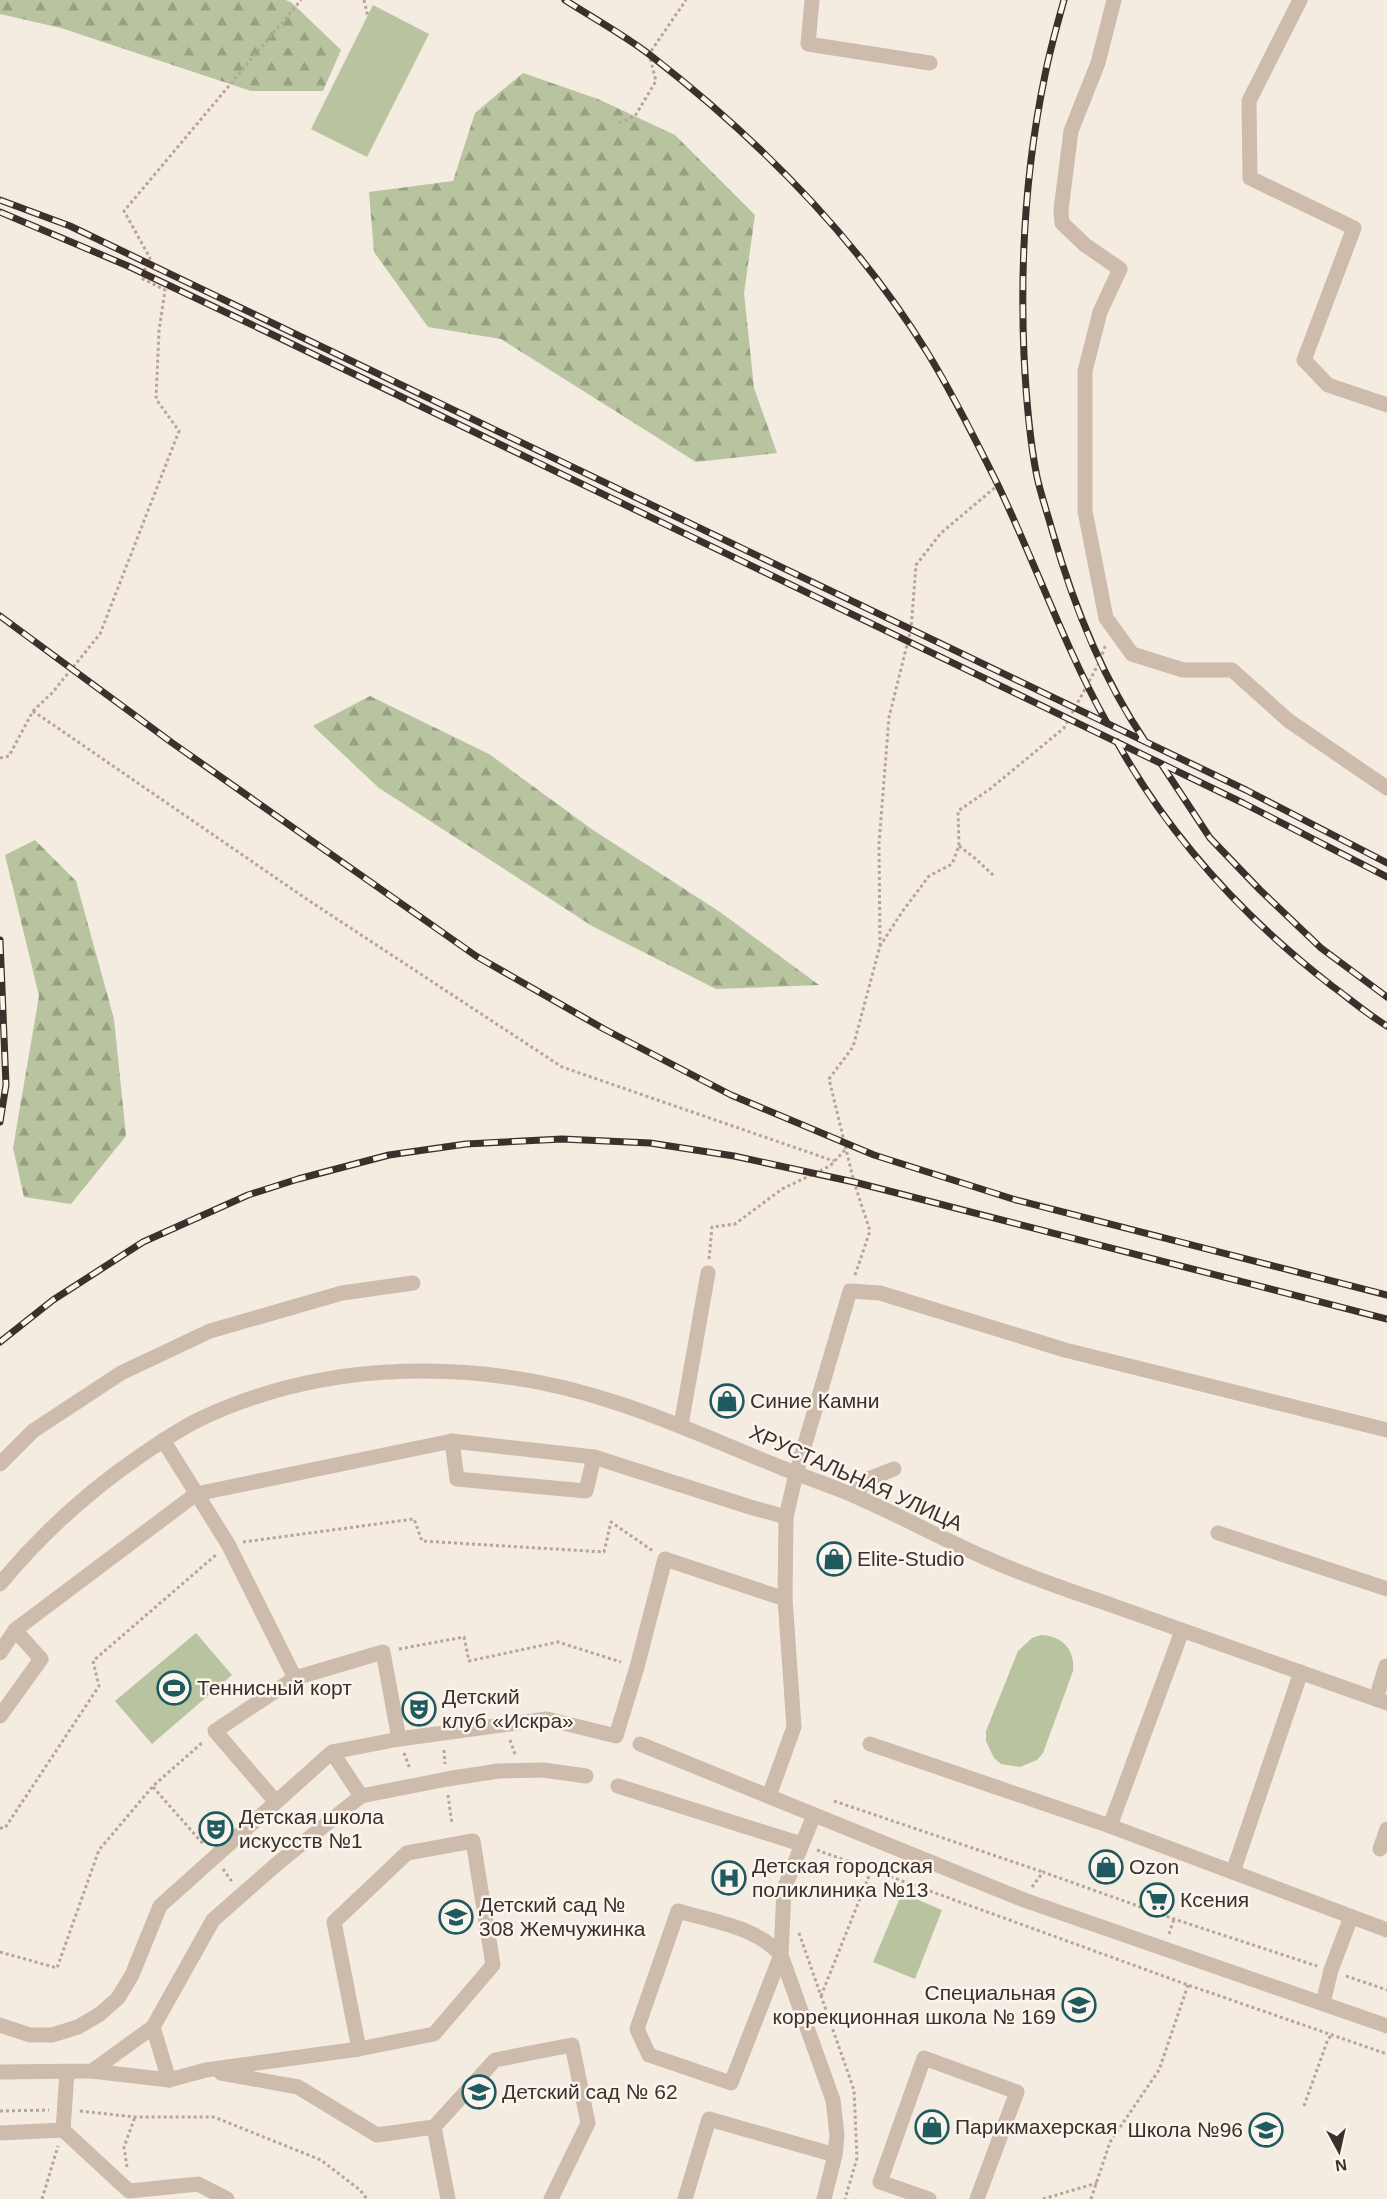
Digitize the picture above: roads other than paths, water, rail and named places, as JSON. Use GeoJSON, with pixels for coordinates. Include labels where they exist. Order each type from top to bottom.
{"type":"FeatureCollection","features":[{"type":"Feature","properties":{"kind":"street"},"geometry":{"type":"LineString","coordinates":[[812,0],[808,44],[930,63]]}},
{"type":"Feature","properties":{"kind":"street"},"geometry":{"type":"LineString","coordinates":[[1114,0],[1098,63],[1071,131],[1061,210],[1062,223],[1085,244],[1120,269],[1100,312],[1085,371],[1085,511],[1106,618],[1132,654],[1183,670],[1232,670],[1289,721],[1387,788]]}},
{"type":"Feature","properties":{"kind":"street"},"geometry":{"type":"LineString","coordinates":[[1300,0],[1249,101],[1250,178],[1354,228],[1304,360],[1328,385],[1387,405]]}},
{"type":"Feature","properties":{"kind":"street"},"geometry":{"type":"LineString","coordinates":[[681,1425],[708,1273]]}},
{"type":"Feature","properties":{"kind":"street"},"geometry":{"type":"LineString","coordinates":[[0,1464],[33,1431],[121,1373],[210,1331],[342,1293],[413,1283]]}},
{"type":"Feature","properties":{"kind":"street"},"geometry":{"type":"LineString","coordinates":[[769,1796],[794,1726],[785,1599],[786,1517],[796,1474],[850,1291],[880,1293],[1065,1350],[1387,1430]]}},
{"type":"Feature","properties":{"kind":"street","name":"ХРУСТАЛЬНАЯ УЛИЦА"},"geometry":{"type":"LineString","coordinates":[[0,1584],[43,1535],[100,1483],[163,1440],[195,1421],[227,1407],[278,1390],[335,1378],[381,1372],[424,1370],[495,1375],[568,1389],[612,1401],[681,1425],[854,1496],[1003,1566],[1382,1701]]}},
{"type":"Feature","properties":{"kind":"street"},"geometry":{"type":"LineString","coordinates":[[163,1440],[228,1544],[295,1678]]}},
{"type":"Feature","properties":{"kind":"street"},"geometry":{"type":"LineString","coordinates":[[0,1653],[15,1630],[196,1494],[452,1441],[594,1457],[786,1517]]}},
{"type":"Feature","properties":{"kind":"street"},"geometry":{"type":"LineString","coordinates":[[452,1441],[457,1479],[586,1491],[594,1457]]}},
{"type":"Feature","properties":{"kind":"street"},"geometry":{"type":"LineString","coordinates":[[854,1496],[868,1479],[894,1469]]}},
{"type":"Feature","properties":{"kind":"street"},"geometry":{"type":"LineString","coordinates":[[1218,1533],[1387,1589]]}},
{"type":"Feature","properties":{"kind":"street"},"geometry":{"type":"LineString","coordinates":[[0,2025],[30,2035],[52,2035],[78,2027],[100,2014],[118,1998],[132,1976],[160,1906],[332,1752],[399,1739],[547,1719],[616,1736],[637,1667],[665,1559],[785,1599]]}},
{"type":"Feature","properties":{"kind":"street"},"geometry":{"type":"LineString","coordinates":[[0,1716],[41,1659],[15,1630]]}},
{"type":"Feature","properties":{"kind":"street"},"geometry":{"type":"LineString","coordinates":[[1110,1826],[1182,1630]]}},
{"type":"Feature","properties":{"kind":"street"},"geometry":{"type":"LineString","coordinates":[[276,1802],[215,1731],[295,1678],[383,1652],[399,1739]]}},
{"type":"Feature","properties":{"kind":"street"},"geometry":{"type":"LineString","coordinates":[[1382,1701],[1386,1666]]}},
{"type":"Feature","properties":{"kind":"street"},"geometry":{"type":"LineString","coordinates":[[1233,1872],[1301,1672]]}},
{"type":"Feature","properties":{"kind":"street"},"geometry":{"type":"LineString","coordinates":[[640,1744],[1024,1900],[1387,2026]]}},
{"type":"Feature","properties":{"kind":"street"},"geometry":{"type":"LineString","coordinates":[[870,1744],[1110,1826],[1387,1930]]}},
{"type":"Feature","properties":{"kind":"street"},"geometry":{"type":"LineString","coordinates":[[332,1752],[361,1796]]}},
{"type":"Feature","properties":{"kind":"street"},"geometry":{"type":"LineString","coordinates":[[92,2071],[153,2027],[213,1920],[278,1863],[361,1796],[498,1771],[543,1770],[586,1776]]}},
{"type":"Feature","properties":{"kind":"street"},"geometry":{"type":"LineString","coordinates":[[618,1786],[801,1844]]}},
{"type":"Feature","properties":{"kind":"street"},"geometry":{"type":"LineString","coordinates":[[814,1815],[784,1889],[781,1955],[731,2083],[649,2055],[637,2029],[678,1911],[750,1933],[774,1946],[781,1955],[831,2089],[836,2115],[835,2155],[824,2199]]}},
{"type":"Feature","properties":{"kind":"street"},"geometry":{"type":"LineString","coordinates":[[1380,1849],[1387,1829]]}},
{"type":"Feature","properties":{"kind":"street"},"geometry":{"type":"LineString","coordinates":[[0,2072],[92,2071],[169,2080],[206,2070],[359,2049],[434,2034],[493,1965],[473,1841],[407,1853],[334,1922],[359,2049]]}},
{"type":"Feature","properties":{"kind":"street"},"geometry":{"type":"LineString","coordinates":[[1323,2003],[1331,1970],[1351,1917]]}},
{"type":"Feature","properties":{"kind":"street"},"geometry":{"type":"LineString","coordinates":[[153,2027],[169,2080]]}},
{"type":"Feature","properties":{"kind":"street"},"geometry":{"type":"LineString","coordinates":[[206,2070],[298,2087],[377,2135],[434,2127],[495,2060],[572,2045],[588,2123],[551,2199]]}},
{"type":"Feature","properties":{"kind":"street"},"geometry":{"type":"LineString","coordinates":[[929,2199],[880,2182],[924,2058],[1017,2092],[978,2199]]}},
{"type":"Feature","properties":{"kind":"street"},"geometry":{"type":"LineString","coordinates":[[63,2130],[67,2072]]}},
{"type":"Feature","properties":{"kind":"street"},"geometry":{"type":"LineString","coordinates":[[685,2199],[710,2120],[835,2155]]}},
{"type":"Feature","properties":{"kind":"street"},"geometry":{"type":"LineString","coordinates":[[434,2127],[448,2199]]}},
{"type":"Feature","properties":{"kind":"street"},"geometry":{"type":"LineString","coordinates":[[0,2133],[63,2130],[129,2191],[198,2184],[227,2199]]}},
{"type":"Feature","properties":{"kind":"railway"},"geometry":{"type":"LineString","coordinates":[[565,0],[640,48],[728,120],[802,192],[869,269],[927,352],[964,417],[1011,513],[1091,694],[1107,723]]}},
{"type":"Feature","properties":{"kind":"railway"},"geometry":{"type":"LineString","coordinates":[[1064,0],[1038,109],[1026,214],[1023,320],[1030,432],[1040,490],[1079,612],[1115,691],[1145,741]]}},
{"type":"Feature","properties":{"kind":"railway"},"geometry":{"type":"LineString","coordinates":[[0,200],[70,226],[1246,790],[1387,863]]}},
{"type":"Feature","properties":{"kind":"railway"},"geometry":{"type":"LineString","coordinates":[[0,212],[128,266],[265,331],[1243,803],[1387,877]]}},
{"type":"Feature","properties":{"kind":"railway"},"geometry":{"type":"LineString","coordinates":[[0,616],[171,742],[476,956],[604,1029],[731,1095],[874,1155],[1016,1200],[1387,1295]]}},
{"type":"Feature","properties":{"kind":"railway"},"geometry":{"type":"LineString","coordinates":[[1117,742],[1161,811],[1212,875],[1269,933],[1300,960],[1372,1017],[1387,1026]]}},
{"type":"Feature","properties":{"kind":"railway"},"geometry":{"type":"LineString","coordinates":[[1162,765],[1210,838],[1260,890],[1321,948],[1387,997]]}},
{"type":"Feature","properties":{"kind":"railway"},"geometry":{"type":"LineString","coordinates":[[0,940],[6,1085],[0,1122]]}},
{"type":"Feature","properties":{"kind":"railway"},"geometry":{"type":"LineString","coordinates":[[0,1342],[53,1300],[143,1242],[248,1195],[389,1155],[466,1144],[562,1139],[650,1143],[734,1156],[854,1182],[1387,1319]]}},
{"type":"Feature","properties":{"kind":"place","name":"Синие Камни"},"geometry":{"type":"Point","coordinates":[727,1401]}},
{"type":"Feature","properties":{"kind":"place","name":"Elite-Studio"},"geometry":{"type":"Point","coordinates":[834,1559]}},
{"type":"Feature","properties":{"kind":"place","name":"Теннисный корт"},"geometry":{"type":"Point","coordinates":[174,1688]}},
{"type":"Feature","properties":{"kind":"place","name":"Детский клуб «Искра»"},"geometry":{"type":"Point","coordinates":[419,1709]}},
{"type":"Feature","properties":{"kind":"place","name":"Детская школа искусств №1"},"geometry":{"type":"Point","coordinates":[216,1829]}},
{"type":"Feature","properties":{"kind":"place","name":"Ozon"},"geometry":{"type":"Point","coordinates":[1106,1867]}},
{"type":"Feature","properties":{"kind":"place","name":"Детская городская поликлиника №13"},"geometry":{"type":"Point","coordinates":[729,1878]}},
{"type":"Feature","properties":{"kind":"place","name":"Ксения"},"geometry":{"type":"Point","coordinates":[1157,1900]}},
{"type":"Feature","properties":{"kind":"place","name":"Детский сад № 308 Жемчужинка"},"geometry":{"type":"Point","coordinates":[456,1917]}},
{"type":"Feature","properties":{"kind":"place","name":"Специальная коррекционная школа № 169"},"geometry":{"type":"Point","coordinates":[1079,2005]}},
{"type":"Feature","properties":{"kind":"place","name":"Детский сад № 62"},"geometry":{"type":"Point","coordinates":[479,2092]}},
{"type":"Feature","properties":{"kind":"place","name":"Парикмахерская"},"geometry":{"type":"Point","coordinates":[932,2127]}},
{"type":"Feature","properties":{"kind":"place","name":"Школа №96"},"geometry":{"type":"Point","coordinates":[1266,2130]}}]}
